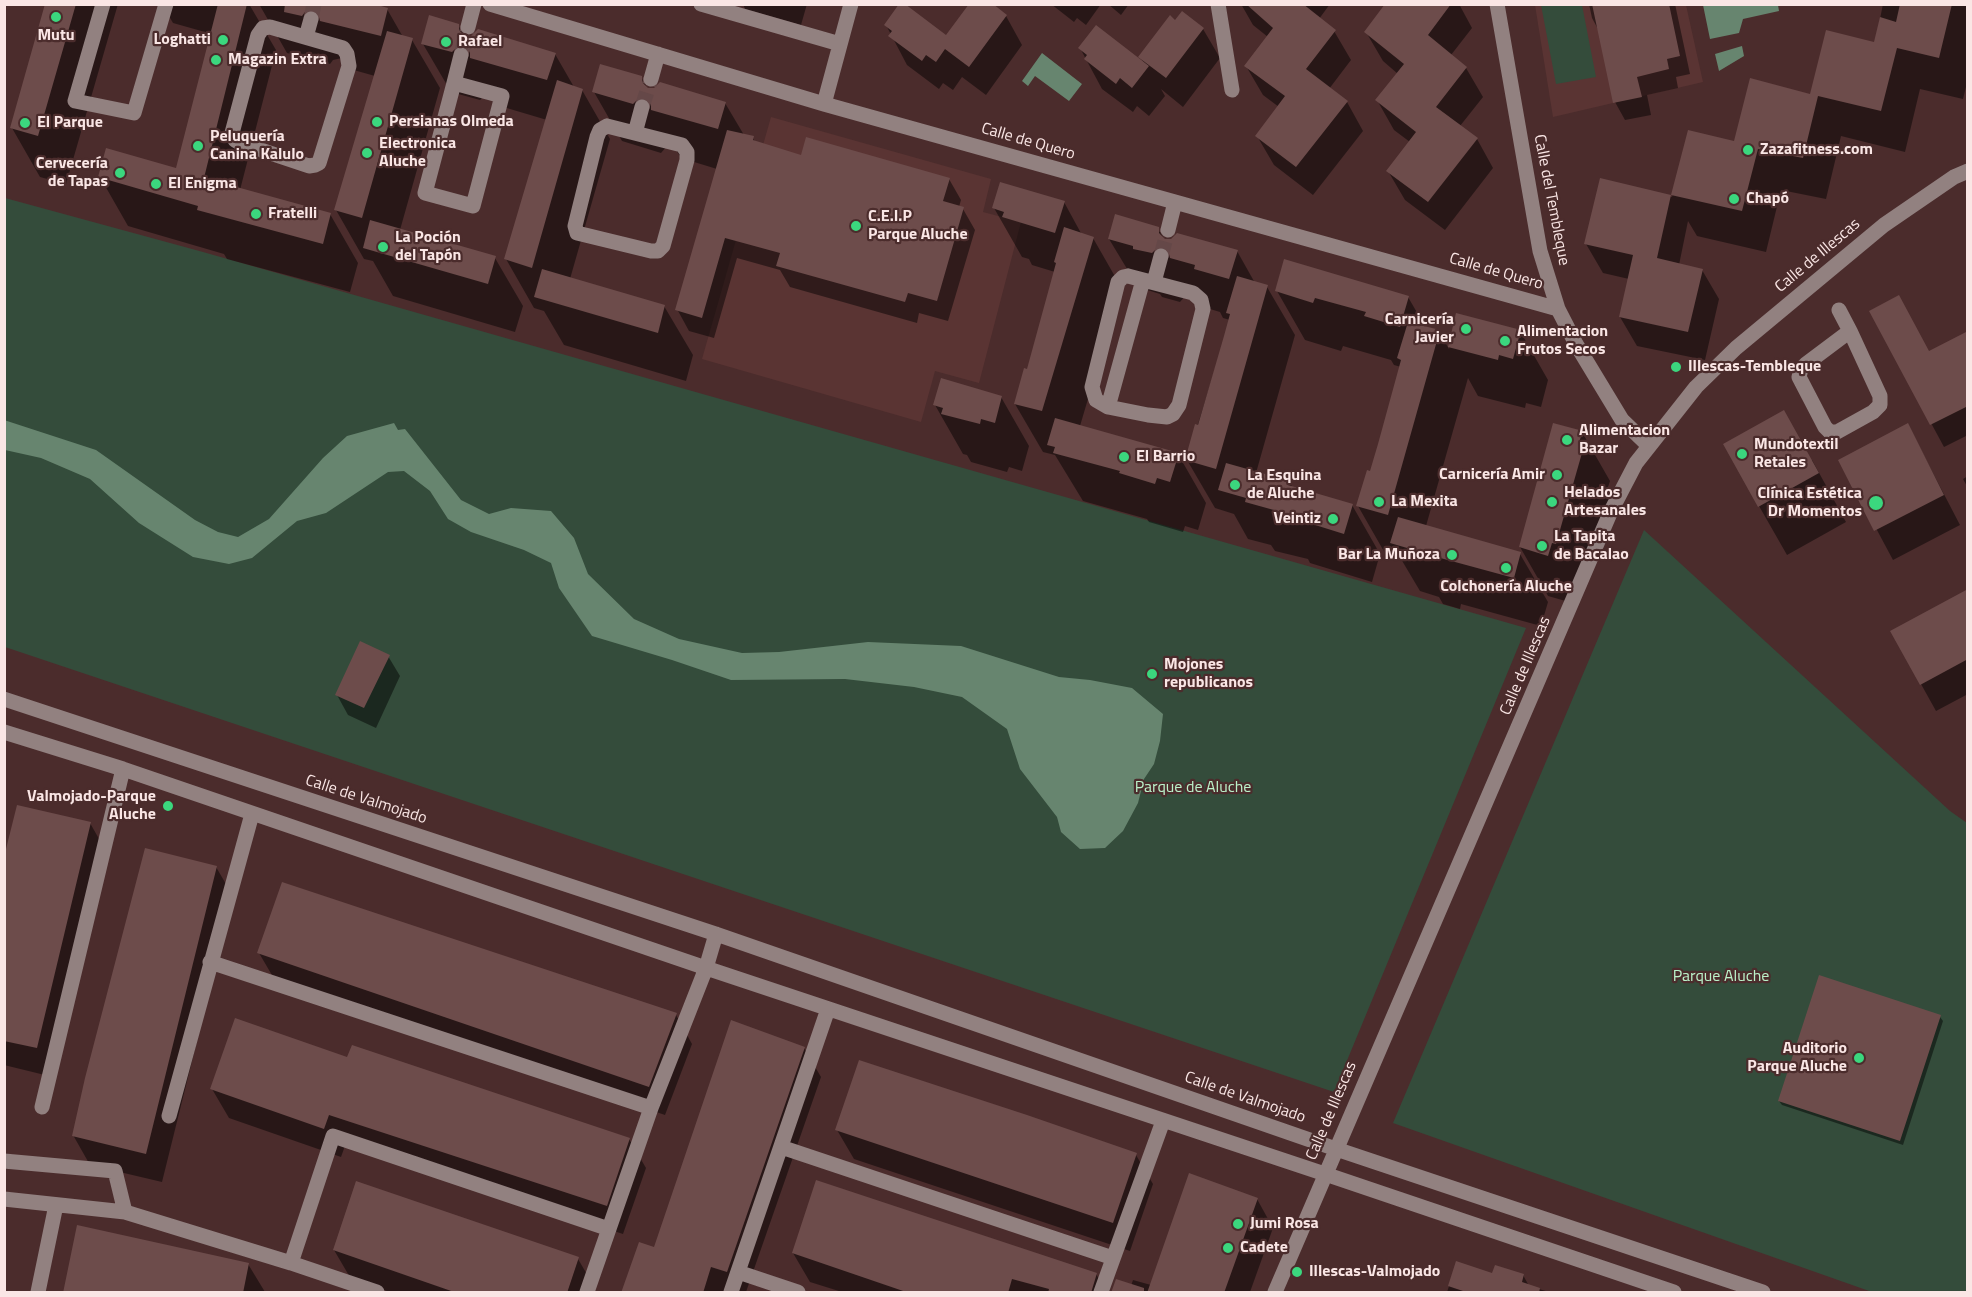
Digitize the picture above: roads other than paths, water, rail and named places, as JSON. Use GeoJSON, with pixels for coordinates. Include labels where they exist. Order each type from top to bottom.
{"type":"FeatureCollection","features":[{"type":"Feature","properties":{"kind":"street"},"geometry":{"type":"LineString","coordinates":[[103,4],[75,101],[134,113],[166,4]]}},
{"type":"Feature","properties":{"kind":"street"},"geometry":{"type":"LineString","coordinates":[[468,27],[474,4]]}},
{"type":"Feature","properties":{"kind":"street","name":"Calle de Quero"},"geometry":{"type":"LineString","coordinates":[[490,4],[824,104],[1558,309]]}},
{"type":"Feature","properties":{"kind":"street"},"geometry":{"type":"LineString","coordinates":[[701,4],[840,44]]}},
{"type":"Feature","properties":{"kind":"street"},"geometry":{"type":"LineString","coordinates":[[824,104],[851,4]]}},
{"type":"Feature","properties":{"kind":"street"},"geometry":{"type":"LineString","coordinates":[[1218,4],[1232,90]]}},
{"type":"Feature","properties":{"kind":"street","name":"Calle del Tembleque"},"geometry":{"type":"LineString","coordinates":[[1497,4],[1538,241],[1558,309],[1576,344],[1622,420],[1649,446]]}},
{"type":"Feature","properties":{"kind":"street"},"geometry":{"type":"LineString","coordinates":[[306,37],[311,19]]}},
{"type":"Feature","properties":{"kind":"street"},"geometry":{"type":"LineString","coordinates":[[270,27],[306,37],[343,48],[347,54],[349,66],[319,163],[309,166],[240,143],[235,140],[232,133],[258,35],[263,28],[270,27]]}},
{"type":"Feature","properties":{"kind":"street"},"geometry":{"type":"LineString","coordinates":[[651,79],[658,54]]}},
{"type":"Feature","properties":{"kind":"street"},"geometry":{"type":"LineString","coordinates":[[454,83],[502,96],[473,206],[425,194],[461,55]]}},
{"type":"Feature","properties":{"kind":"street"},"geometry":{"type":"LineString","coordinates":[[635,133],[642,107]]}},
{"type":"Feature","properties":{"kind":"street"},"geometry":{"type":"LineString","coordinates":[[607,126],[635,133],[682,145],[687,152],[687,160],[663,246],[658,251],[585,236],[577,233],[575,226],[600,130],[607,126]]}},
{"type":"Feature","properties":{"kind":"street","name":"Calle de Illescas"},"geometry":{"type":"LineString","coordinates":[[1276,1292],[1623,485],[1649,446],[1701,381],[1737,348],[1884,225],[1954,177],[1968,171]]}},
{"type":"Feature","properties":{"kind":"street"},"geometry":{"type":"LineString","coordinates":[[1168,230],[1175,202]]}},
{"type":"Feature","properties":{"kind":"street"},"geometry":{"type":"LineString","coordinates":[[1108,407],[1148,281],[1161,255]]}},
{"type":"Feature","properties":{"kind":"street"},"geometry":{"type":"LineString","coordinates":[[1128,276],[1148,281],[1193,293],[1201,300],[1203,309],[1179,405],[1173,414],[1167,417],[1148,416],[1108,407],[1096,400],[1092,387],[1118,282],[1128,276]]}},
{"type":"Feature","properties":{"kind":"street"},"geometry":{"type":"LineString","coordinates":[[1839,310],[1850,331],[1880,396],[1880,405],[1873,412],[1836,432],[1830,432],[1825,427],[1799,377],[1806,364],[1850,331]]}},
{"type":"Feature","properties":{"kind":"street","name":"Calle de Valmojado"},"geometry":{"type":"LineString","coordinates":[[4,699],[716,934],[1336,1149],[1763,1293]]}},
{"type":"Feature","properties":{"kind":"street"},"geometry":{"type":"LineString","coordinates":[[4,732],[123,769],[706,968],[1674,1293]]}},
{"type":"Feature","properties":{"kind":"street"},"geometry":{"type":"LineString","coordinates":[[42,1107],[123,769]]}},
{"type":"Feature","properties":{"kind":"street"},"geometry":{"type":"LineString","coordinates":[[169,1116],[252,814]]}},
{"type":"Feature","properties":{"kind":"street"},"geometry":{"type":"LineString","coordinates":[[587,1293],[651,1108],[706,968],[716,934]]}},
{"type":"Feature","properties":{"kind":"street"},"geometry":{"type":"LineString","coordinates":[[210,962],[651,1108]]}},
{"type":"Feature","properties":{"kind":"street"},"geometry":{"type":"LineString","coordinates":[[731,1293],[828,1009]]}},
{"type":"Feature","properties":{"kind":"street"},"geometry":{"type":"LineString","coordinates":[[1101,1293],[1163,1121]]}},
{"type":"Feature","properties":{"kind":"street"},"geometry":{"type":"LineString","coordinates":[[291,1263],[333,1136],[609,1229]]}},
{"type":"Feature","properties":{"kind":"street"},"geometry":{"type":"LineString","coordinates":[[781,1147],[1113,1258]]}},
{"type":"Feature","properties":{"kind":"street"},"geometry":{"type":"LineString","coordinates":[[4,1161],[115,1171],[125,1212]]}},
{"type":"Feature","properties":{"kind":"street"},"geometry":{"type":"LineString","coordinates":[[4,1199],[125,1212],[291,1263],[377,1293]]}},
{"type":"Feature","properties":{"kind":"street"},"geometry":{"type":"LineString","coordinates":[[38,1293],[56,1205]]}},
{"type":"Feature","properties":{"kind":"street"},"geometry":{"type":"LineString","coordinates":[[738,1272],[798,1293]]}},
{"type":"Feature","properties":{"kind":"tunnel"},"geometry":{"type":"LineString","coordinates":[[311,19],[314,4]]}},
{"type":"Feature","properties":{"kind":"tunnel"},"geometry":{"type":"LineString","coordinates":[[461,55],[468,27]]}},
{"type":"Feature","properties":{"kind":"tunnel"},"geometry":{"type":"LineString","coordinates":[[642,107],[651,79]]}},
{"type":"Feature","properties":{"kind":"tunnel"},"geometry":{"type":"LineString","coordinates":[[1161,256],[1168,230]]}},
{"type":"Feature","properties":{"kind":"place","name":"Mutu"},"geometry":{"type":"Point","coordinates":[56,17]}},
{"type":"Feature","properties":{"kind":"place","name":"Loghatti"},"geometry":{"type":"Point","coordinates":[223,40]}},
{"type":"Feature","properties":{"kind":"place","name":"Rafael"},"geometry":{"type":"Point","coordinates":[446,42]}},
{"type":"Feature","properties":{"kind":"place","name":"Magazin Extra"},"geometry":{"type":"Point","coordinates":[216,60]}},
{"type":"Feature","properties":{"kind":"place","name":"Persianas Olmeda"},"geometry":{"type":"Point","coordinates":[377,122]}},
{"type":"Feature","properties":{"kind":"place","name":"El Parque"},"geometry":{"type":"Point","coordinates":[25,123]}},
{"type":"Feature","properties":{"kind":"place","name":"Peluquería Canina Kalulo"},"geometry":{"type":"Point","coordinates":[198,146]}},
{"type":"Feature","properties":{"kind":"place","name":"Zazafitness.com"},"geometry":{"type":"Point","coordinates":[1748,150]}},
{"type":"Feature","properties":{"kind":"place","name":"Electronica Aluche"},"geometry":{"type":"Point","coordinates":[367,153]}},
{"type":"Feature","properties":{"kind":"place","name":"Cervecería de Tapas"},"geometry":{"type":"Point","coordinates":[120,173]}},
{"type":"Feature","properties":{"kind":"place","name":"El Enigma"},"geometry":{"type":"Point","coordinates":[156,184]}},
{"type":"Feature","properties":{"kind":"place","name":"Chapó"},"geometry":{"type":"Point","coordinates":[1734,199]}},
{"type":"Feature","properties":{"kind":"place","name":"Fratelli"},"geometry":{"type":"Point","coordinates":[256,214]}},
{"type":"Feature","properties":{"kind":"place","name":"C.E.I.P Parque Aluche"},"geometry":{"type":"Point","coordinates":[856,226]}},
{"type":"Feature","properties":{"kind":"place","name":"La Poción del Tapón"},"geometry":{"type":"Point","coordinates":[383,247]}},
{"type":"Feature","properties":{"kind":"place","name":"Carnicería Javier"},"geometry":{"type":"Point","coordinates":[1466,329]}},
{"type":"Feature","properties":{"kind":"place","name":"Alimentacion Frutos Secos"},"geometry":{"type":"Point","coordinates":[1505,341]}},
{"type":"Feature","properties":{"kind":"place","name":"Illescas-Tembleque"},"geometry":{"type":"Point","coordinates":[1676,367]}},
{"type":"Feature","properties":{"kind":"place","name":"Alimentacion Bazar"},"geometry":{"type":"Point","coordinates":[1567,440]}},
{"type":"Feature","properties":{"kind":"place","name":"Mundotextil Retales"},"geometry":{"type":"Point","coordinates":[1742,454]}},
{"type":"Feature","properties":{"kind":"place","name":"El Barrio"},"geometry":{"type":"Point","coordinates":[1124,457]}},
{"type":"Feature","properties":{"kind":"place","name":"Carnicería Amir"},"geometry":{"type":"Point","coordinates":[1557,475]}},
{"type":"Feature","properties":{"kind":"place","name":"La Esquina de Aluche"},"geometry":{"type":"Point","coordinates":[1235,485]}},
{"type":"Feature","properties":{"kind":"place","name":"La Mexita"},"geometry":{"type":"Point","coordinates":[1379,502]}},
{"type":"Feature","properties":{"kind":"place","name":"Helados Artesanales"},"geometry":{"type":"Point","coordinates":[1552,502]}},
{"type":"Feature","properties":{"kind":"place","name":"Clínica Estética Dr Momentos"},"geometry":{"type":"Point","coordinates":[1876,503]}},
{"type":"Feature","properties":{"kind":"place","name":"Veintiz"},"geometry":{"type":"Point","coordinates":[1333,519]}},
{"type":"Feature","properties":{"kind":"place","name":"La Tapita de Bacalao"},"geometry":{"type":"Point","coordinates":[1542,546]}},
{"type":"Feature","properties":{"kind":"place","name":"Bar La Muñoza"},"geometry":{"type":"Point","coordinates":[1452,555]}},
{"type":"Feature","properties":{"kind":"place","name":"Colchonería Aluche"},"geometry":{"type":"Point","coordinates":[1506,568]}},
{"type":"Feature","properties":{"kind":"place","name":"Mojones republicanos"},"geometry":{"type":"Point","coordinates":[1152,674]}},
{"type":"Feature","properties":{"kind":"place","name":"Valmojado-Parque Aluche"},"geometry":{"type":"Point","coordinates":[168,806]}},
{"type":"Feature","properties":{"kind":"place","name":"Auditorio Parque Aluche"},"geometry":{"type":"Point","coordinates":[1859,1058]}},
{"type":"Feature","properties":{"kind":"place","name":"Jumi Rosa"},"geometry":{"type":"Point","coordinates":[1238,1224]}},
{"type":"Feature","properties":{"kind":"place","name":"Cadete"},"geometry":{"type":"Point","coordinates":[1228,1248]}},
{"type":"Feature","properties":{"kind":"place","name":"Illescas-Valmojado"},"geometry":{"type":"Point","coordinates":[1297,1272]}},
{"type":"Feature","properties":{"kind":"park label","name":"Parque de Aluche"},"geometry":{"type":"Point","coordinates":[1193,788]}},
{"type":"Feature","properties":{"kind":"park label","name":"Parque Aluche"},"geometry":{"type":"Point","coordinates":[1721,977]}}]}
